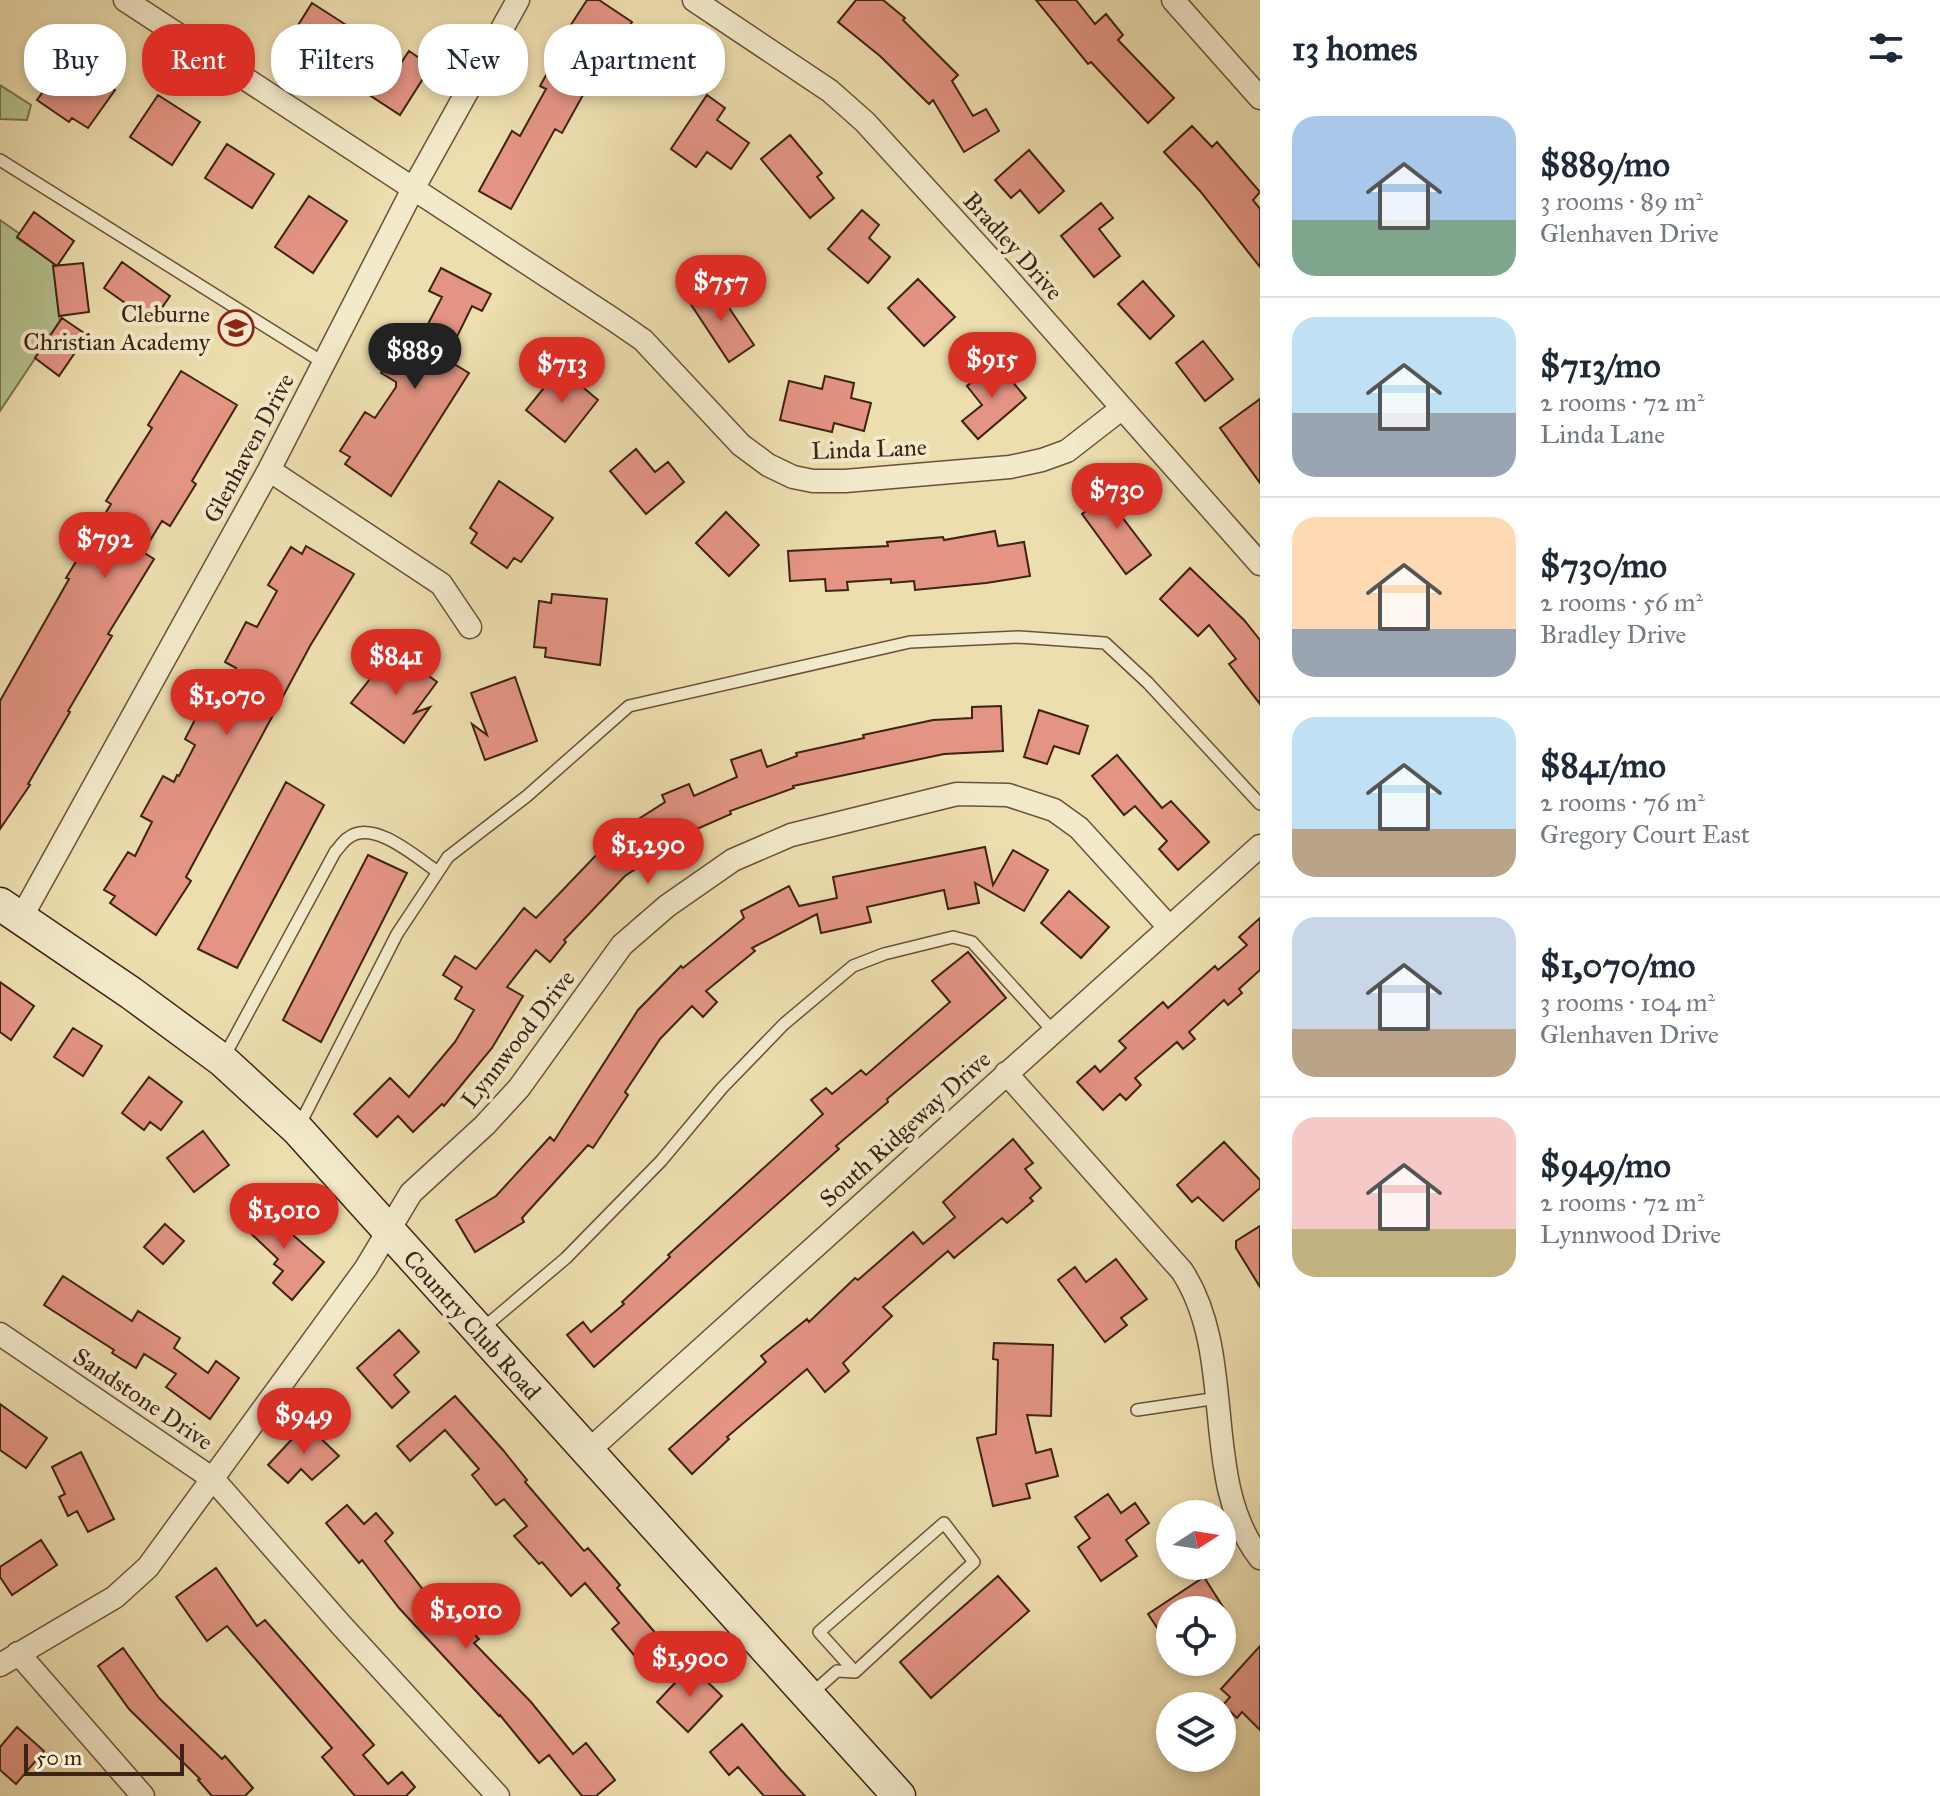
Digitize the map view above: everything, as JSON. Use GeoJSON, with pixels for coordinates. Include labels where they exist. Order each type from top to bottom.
{"type":"FeatureCollection","features":[{"type":"Feature","properties":{"kind":"main road","name":"Country Club Road"},"geometry":{"type":"LineString","coordinates":[[10,911],[131,993],[222,1060],[298,1130],[899,1796]]}},
{"type":"Feature","properties":{"kind":"street","name":"Linda Lane"},"geometry":{"type":"LineString","coordinates":[[125,0],[643,340],[741,445],[768,465],[793,477],[813,481],[845,481],[1010,467],[1067,451],[1121,409]]}},
{"type":"Feature","properties":{"kind":"street","name":"Glenhaven Drive"},"geometry":{"type":"LineString","coordinates":[[10,911],[269,470],[413,189],[518,0]]}},
{"type":"Feature","properties":{"kind":"street","name":"Bradley Drive"},"geometry":{"type":"LineString","coordinates":[[694,0],[830,91],[865,122],[1260,564]]}},
{"type":"Feature","properties":{"kind":"street"},"geometry":{"type":"LineString","coordinates":[[1173,0],[1260,98]]}},
{"type":"Feature","properties":{"kind":"street"},"geometry":{"type":"LineString","coordinates":[[269,470],[441,584],[470,627]]}},
{"type":"Feature","properties":{"kind":"street","name":"Lynnwood Drive"},"geometry":{"type":"LineString","coordinates":[[9,1659],[115,1597],[148,1567],[366,1268],[411,1193],[485,1125],[519,1088],[622,945],[667,906],[733,860],[791,835],[957,794],[1008,795],[1054,810],[1079,828],[1169,927]]}},
{"type":"Feature","properties":{"kind":"street","name":"South Ridgeway Drive"},"geometry":{"type":"LineString","coordinates":[[587,1452],[1260,846]]}},
{"type":"Feature","properties":{"kind":"street"},"geometry":{"type":"LineString","coordinates":[[1006,1073],[1148,1232],[1191,1285],[1210,1338],[1230,1491],[1248,1542],[1260,1558]]}},
{"type":"Feature","properties":{"kind":"street","name":"Sandstone Drive"},"geometry":{"type":"LineString","coordinates":[[0,1334],[213,1479],[498,1796]]}},
{"type":"Feature","properties":{"kind":"street"},"geometry":{"type":"LineString","coordinates":[[9,1659],[143,1796]]}},
{"type":"Feature","properties":{"kind":"lane"},"geometry":{"type":"LineString","coordinates":[[0,160],[324,363]]}},
{"type":"Feature","properties":{"kind":"lane"},"geometry":{"type":"LineString","coordinates":[[298,1130],[397,934],[448,857],[527,796],[629,706],[910,642],[1019,637],[1105,643],[1148,683],[1260,804]]}},
{"type":"Feature","properties":{"kind":"lane"},"geometry":{"type":"LineString","coordinates":[[222,1060],[335,852],[349,836],[369,831],[386,838],[438,872]]}},
{"type":"Feature","properties":{"kind":"lane"},"geometry":{"type":"LineString","coordinates":[[479,1332],[566,1258],[661,1161],[722,1088],[784,1024],[853,966],[884,954],[953,937],[972,942],[1053,1031]]}},
{"type":"Feature","properties":{"kind":"lane"},"geometry":{"type":"LineString","coordinates":[[1137,1410],[1218,1398]]}},
{"type":"Feature","properties":{"kind":"lane"},"geometry":{"type":"LineString","coordinates":[[809,1695],[837,1671],[855,1672],[974,1562],[944,1523],[819,1632],[855,1672]]}},
{"type":"Feature","properties":{"kind":"green space"},"geometry":{"type":"Polygon","coordinates":[[[0,85],[31,105],[27,120],[0,119],[0,85]]]}},
{"type":"Feature","properties":{"kind":"green space"},"geometry":{"type":"Polygon","coordinates":[[[0,220],[20,234],[17,238],[53,262],[60,321],[0,411],[0,220]]]}},
{"type":"Feature","properties":{"kind":"building"},"geometry":{"type":"Polygon","coordinates":[[[587,0],[599,0],[632,22],[631,24],[571,24],[587,0]]]}},
{"type":"Feature","properties":{"kind":"building"},"geometry":{"type":"Polygon","coordinates":[[[856,0],[883,0],[905,18],[903,20],[958,75],[952,81],[973,116],[986,109],[999,131],[964,152],[933,100],[929,104],[880,56],[838,22],[856,0]]]}},
{"type":"Feature","properties":{"kind":"building"},"geometry":{"type":"Polygon","coordinates":[[[1036,0],[1076,0],[1095,24],[1106,14],[1123,35],[1118,40],[1174,98],[1148,123],[1091,62],[1088,64],[1036,0]]]}},
{"type":"Feature","properties":{"kind":"building"},"geometry":{"type":"Polygon","coordinates":[[[312,3],[345,24],[299,24],[312,3]]]}},
{"type":"Feature","properties":{"kind":"building"},"geometry":{"type":"Polygon","coordinates":[[[409,51],[418,57],[418,87],[400,115],[371,96],[402,96],[402,62],[409,51]]]}},
{"type":"Feature","properties":{"kind":"building"},"geometry":{"type":"Polygon","coordinates":[[[544,93],[544,96],[582,96],[562,133],[555,129],[511,209],[479,191],[512,131],[520,136],[544,93]]]}},
{"type":"Feature","properties":{"kind":"building"},"geometry":{"type":"Polygon","coordinates":[[[40,96],[111,96],[88,128],[72,118],[69,122],[37,100],[40,96]]]}},
{"type":"Feature","properties":{"kind":"building"},"geometry":{"type":"Polygon","coordinates":[[[157,96],[200,122],[172,165],[130,137],[157,96]]]}},
{"type":"Feature","properties":{"kind":"building"},"geometry":{"type":"Polygon","coordinates":[[[706,96],[725,108],[717,120],[749,143],[731,169],[707,152],[696,167],[671,149],[706,96]]]}},
{"type":"Feature","properties":{"kind":"building"},"geometry":{"type":"Polygon","coordinates":[[[1192,126],[1212,147],[1217,142],[1260,192],[1253,200],[1260,209],[1260,267],[1200,191],[1164,152],[1192,126]]]}},
{"type":"Feature","properties":{"kind":"building"},"geometry":{"type":"Polygon","coordinates":[[[790,135],[822,173],[817,177],[834,198],[810,218],[761,159],[790,135]]]}},
{"type":"Feature","properties":{"kind":"building"},"geometry":{"type":"Polygon","coordinates":[[[227,144],[274,174],[252,208],[205,178],[227,144]]]}},
{"type":"Feature","properties":{"kind":"building"},"geometry":{"type":"Polygon","coordinates":[[[1029,150],[1064,191],[1039,213],[1020,190],[1011,198],[995,180],[1029,150]]]}},
{"type":"Feature","properties":{"kind":"building"},"geometry":{"type":"Polygon","coordinates":[[[309,196],[347,221],[313,273],[275,247],[309,196]]]}},
{"type":"Feature","properties":{"kind":"building"},"geometry":{"type":"Polygon","coordinates":[[[1101,203],[1113,218],[1099,229],[1120,256],[1094,277],[1061,236],[1101,203]]]}},
{"type":"Feature","properties":{"kind":"building"},"geometry":{"type":"Polygon","coordinates":[[[862,210],[879,225],[869,238],[890,257],[868,283],[828,249],[862,210]]]}},
{"type":"Feature","properties":{"kind":"building"},"geometry":{"type":"Polygon","coordinates":[[[34,212],[74,241],[57,266],[17,237],[34,212]]]}},
{"type":"Feature","properties":{"kind":"building"},"geometry":{"type":"Polygon","coordinates":[[[122,262],[170,296],[152,322],[104,288],[122,262]]]}},
{"type":"Feature","properties":{"kind":"building"},"geometry":{"type":"Polygon","coordinates":[[[83,263],[89,312],[59,316],[53,266],[83,263]]]}},
{"type":"Feature","properties":{"kind":"building"},"geometry":{"type":"Polygon","coordinates":[[[441,268],[491,294],[482,311],[472,306],[446,359],[469,373],[391,496],[345,464],[350,457],[340,451],[365,412],[375,418],[396,387],[396,382],[381,373],[396,348],[412,358],[430,328],[427,326],[442,297],[429,291],[441,268]]]}},
{"type":"Feature","properties":{"kind":"building"},"geometry":{"type":"Polygon","coordinates":[[[918,279],[955,317],[924,346],[888,308],[918,279]]]}},
{"type":"Feature","properties":{"kind":"building"},"geometry":{"type":"Polygon","coordinates":[[[1143,281],[1174,316],[1150,339],[1118,304],[1143,281]]]}},
{"type":"Feature","properties":{"kind":"building"},"geometry":{"type":"Polygon","coordinates":[[[713,284],[754,345],[729,362],[688,300],[713,284]]]}},
{"type":"Feature","properties":{"kind":"building"},"geometry":{"type":"Polygon","coordinates":[[[62,318],[87,335],[59,376],[35,358],[62,318]]]}},
{"type":"Feature","properties":{"kind":"building"},"geometry":{"type":"Polygon","coordinates":[[[1203,341],[1233,379],[1205,401],[1176,363],[1203,341]]]}},
{"type":"Feature","properties":{"kind":"building"},"geometry":{"type":"Polygon","coordinates":[[[996,362],[1026,398],[978,439],[962,421],[982,405],[967,386],[996,362]]]}},
{"type":"Feature","properties":{"kind":"building"},"geometry":{"type":"Polygon","coordinates":[[[560,368],[598,400],[565,442],[526,410],[560,368]]]}},
{"type":"Feature","properties":{"kind":"building"},"geometry":{"type":"Polygon","coordinates":[[[181,371],[237,405],[192,481],[196,484],[170,526],[162,521],[143,552],[154,559],[108,634],[112,636],[30,785],[0,829],[0,701],[69,579],[66,578],[111,504],[106,501],[152,428],[148,425],[181,371]]]}},
{"type":"Feature","properties":{"kind":"building"},"geometry":{"type":"Polygon","coordinates":[[[825,376],[854,383],[851,398],[871,403],[864,431],[834,423],[832,432],[780,420],[789,381],[822,389],[825,376]]]}},
{"type":"Feature","properties":{"kind":"building"},"geometry":{"type":"Polygon","coordinates":[[[1260,399],[1260,483],[1220,428],[1260,399]]]}},
{"type":"Feature","properties":{"kind":"building"},"geometry":{"type":"Polygon","coordinates":[[[636,449],[655,472],[668,462],[684,482],[646,514],[610,471],[636,449]]]}},
{"type":"Feature","properties":{"kind":"building"},"geometry":{"type":"Polygon","coordinates":[[[499,481],[553,518],[521,562],[514,558],[507,568],[471,543],[477,533],[470,528],[499,481]]]}},
{"type":"Feature","properties":{"kind":"building"},"geometry":{"type":"Polygon","coordinates":[[[1114,489],[1131,511],[1122,517],[1151,555],[1126,574],[1082,514],[1114,489]]]}},
{"type":"Feature","properties":{"kind":"building"},"geometry":{"type":"Polygon","coordinates":[[[726,512],[759,545],[729,576],[696,543],[726,512]]]}},
{"type":"Feature","properties":{"kind":"building"},"geometry":{"type":"Polygon","coordinates":[[[995,531],[998,546],[1024,542],[1030,576],[915,590],[914,581],[891,583],[891,579],[847,582],[848,590],[826,591],[825,579],[790,581],[788,551],[888,546],[887,542],[943,537],[944,540],[995,531]]]}},
{"type":"Feature","properties":{"kind":"building"},"geometry":{"type":"Polygon","coordinates":[[[306,546],[354,574],[310,646],[186,877],[191,881],[156,935],[110,903],[115,896],[104,890],[128,852],[135,856],[152,822],[141,816],[163,776],[174,782],[179,776],[195,745],[185,739],[205,700],[216,706],[220,699],[236,668],[225,662],[246,622],[257,627],[277,591],[268,585],[291,547],[302,554],[306,546]]]}},
{"type":"Feature","properties":{"kind":"building"},"geometry":{"type":"Polygon","coordinates":[[[1190,568],[1244,620],[1260,640],[1260,704],[1229,664],[1236,659],[1209,625],[1198,636],[1160,599],[1190,568]]]}},
{"type":"Feature","properties":{"kind":"building"},"geometry":{"type":"Polygon","coordinates":[[[552,594],[607,599],[600,665],[545,657],[546,648],[534,647],[539,601],[551,603],[552,594]]]}},
{"type":"Feature","properties":{"kind":"building"},"geometry":{"type":"Polygon","coordinates":[[[399,654],[437,682],[414,713],[430,707],[404,743],[351,703],[385,660],[391,665],[399,654]]]}},
{"type":"Feature","properties":{"kind":"building"},"geometry":{"type":"Polygon","coordinates":[[[515,677],[537,741],[485,760],[472,724],[487,735],[471,693],[515,677]]]}},
{"type":"Feature","properties":{"kind":"building"},"geometry":{"type":"Polygon","coordinates":[[[1001,706],[1003,751],[944,754],[793,786],[730,811],[731,814],[672,840],[674,843],[625,876],[564,940],[566,942],[550,962],[536,950],[507,987],[523,996],[492,1048],[444,1106],[442,1104],[413,1132],[398,1116],[377,1137],[354,1114],[390,1078],[409,1097],[455,1042],[474,1010],[455,999],[462,987],[443,975],[455,956],[476,969],[524,908],[536,918],[600,851],[629,832],[626,827],[665,802],[662,795],[689,784],[694,796],[737,777],[731,760],[761,750],[767,767],[797,756],[796,753],[864,738],[863,735],[933,720],[972,718],[972,707],[1001,706]]]}},
{"type":"Feature","properties":{"kind":"building"},"geometry":{"type":"Polygon","coordinates":[[[1039,710],[1088,726],[1079,754],[1054,746],[1047,764],[1024,757],[1039,710]]]}},
{"type":"Feature","properties":{"kind":"building"},"geometry":{"type":"Polygon","coordinates":[[[1117,755],[1162,808],[1171,801],[1209,842],[1178,870],[1159,849],[1167,841],[1135,806],[1124,815],[1092,776],[1117,755]]]}},
{"type":"Feature","properties":{"kind":"building"},"geometry":{"type":"Polygon","coordinates":[[[286,782],[324,805],[237,968],[198,949],[286,782]]]}},
{"type":"Feature","properties":{"kind":"building"},"geometry":{"type":"Polygon","coordinates":[[[985,847],[993,885],[1013,850],[1048,870],[1024,911],[975,883],[979,903],[948,909],[944,890],[867,907],[871,922],[821,933],[817,914],[752,948],[755,951],[706,991],[717,1002],[703,1017],[692,1006],[660,1039],[593,1148],[588,1145],[522,1218],[524,1222],[475,1252],[456,1220],[496,1196],[550,1137],[554,1141],[638,1010],[681,966],[683,968],[744,918],[741,911],[789,886],[799,906],[837,898],[833,877],[985,847]]]}},
{"type":"Feature","properties":{"kind":"building"},"geometry":{"type":"Polygon","coordinates":[[[368,855],[407,873],[321,1042],[283,1020],[368,855]]]}},
{"type":"Feature","properties":{"kind":"building"},"geometry":{"type":"Polygon","coordinates":[[[1069,891],[1109,927],[1081,958],[1041,923],[1069,891]]]}},
{"type":"Feature","properties":{"kind":"building"},"geometry":{"type":"Polygon","coordinates":[[[1260,918],[1260,970],[1239,989],[1242,993],[1228,1005],[1224,1000],[1189,1032],[1195,1039],[1183,1049],[1177,1042],[1135,1078],[1141,1085],[1126,1100],[1120,1094],[1103,1110],[1077,1082],[1095,1066],[1100,1072],[1126,1048],[1119,1041],[1163,1002],[1168,1008],[1215,966],[1218,970],[1247,945],[1239,937],[1260,918]]]}},
{"type":"Feature","properties":{"kind":"building"},"geometry":{"type":"Polygon","coordinates":[[[968,952],[1006,998],[887,1099],[888,1102],[836,1146],[839,1149],[594,1367],[567,1335],[583,1322],[591,1332],[624,1304],[622,1302],[670,1257],[668,1255],[823,1114],[811,1100],[826,1088],[832,1094],[861,1070],[866,1075],[950,1002],[932,981],[968,952]]]}},
{"type":"Feature","properties":{"kind":"building"},"geometry":{"type":"Polygon","coordinates":[[[0,982],[34,1006],[11,1040],[0,1032],[0,982]]]}},
{"type":"Feature","properties":{"kind":"building"},"geometry":{"type":"Polygon","coordinates":[[[73,1028],[102,1046],[83,1076],[54,1057],[73,1028]]]}},
{"type":"Feature","properties":{"kind":"building"},"geometry":{"type":"Polygon","coordinates":[[[149,1077],[182,1102],[161,1130],[150,1122],[144,1130],[122,1113],[149,1077]]]}},
{"type":"Feature","properties":{"kind":"building"},"geometry":{"type":"Polygon","coordinates":[[[203,1131],[229,1165],[194,1192],[167,1158],[203,1131]]]}},
{"type":"Feature","properties":{"kind":"building"},"geometry":{"type":"Polygon","coordinates":[[[1013,1139],[1033,1163],[1025,1169],[1041,1188],[1030,1198],[1033,1201],[1007,1223],[1002,1218],[954,1258],[948,1251],[883,1307],[892,1316],[843,1363],[849,1371],[825,1392],[807,1369],[727,1437],[729,1439],[692,1474],[669,1449],[766,1362],[761,1356],[807,1319],[809,1322],[855,1278],[858,1280],[913,1232],[923,1244],[955,1217],[943,1202],[1013,1139]]]}},
{"type":"Feature","properties":{"kind":"building"},"geometry":{"type":"Polygon","coordinates":[[[1224,1142],[1260,1180],[1260,1188],[1223,1221],[1198,1197],[1192,1202],[1177,1185],[1224,1142]]]}},
{"type":"Feature","properties":{"kind":"building"},"geometry":{"type":"Polygon","coordinates":[[[264,1204],[288,1227],[286,1229],[324,1262],[292,1300],[273,1283],[283,1271],[274,1264],[278,1259],[243,1226],[264,1204]]]}},
{"type":"Feature","properties":{"kind":"building"},"geometry":{"type":"Polygon","coordinates":[[[165,1224],[184,1241],[163,1264],[144,1247],[165,1224]]]}},
{"type":"Feature","properties":{"kind":"building"},"geometry":{"type":"Polygon","coordinates":[[[1260,1226],[1260,1287],[1236,1248],[1236,1241],[1260,1226]]]}},
{"type":"Feature","properties":{"kind":"building"},"geometry":{"type":"Polygon","coordinates":[[[1116,1259],[1147,1299],[1121,1318],[1127,1325],[1105,1342],[1058,1280],[1075,1267],[1086,1282],[1116,1259]]]}},
{"type":"Feature","properties":{"kind":"building"},"geometry":{"type":"Polygon","coordinates":[[[63,1276],[132,1321],[138,1311],[180,1338],[174,1348],[208,1373],[216,1361],[239,1378],[210,1419],[166,1387],[176,1374],[144,1354],[136,1368],[112,1353],[114,1350],[44,1305],[63,1276]]]}},
{"type":"Feature","properties":{"kind":"building"},"geometry":{"type":"Polygon","coordinates":[[[399,1330],[419,1352],[394,1375],[409,1392],[392,1408],[357,1368],[399,1330]]]}},
{"type":"Feature","properties":{"kind":"building"},"geometry":{"type":"Polygon","coordinates":[[[994,1343],[1053,1345],[1051,1416],[1027,1415],[1036,1453],[1051,1449],[1058,1476],[1026,1484],[1030,1498],[993,1506],[977,1438],[996,1434],[998,1360],[993,1359],[994,1343]]]}},
{"type":"Feature","properties":{"kind":"building"},"geometry":{"type":"Polygon","coordinates":[[[455,1396],[584,1551],[588,1548],[620,1585],[617,1588],[663,1642],[640,1662],[612,1629],[619,1623],[585,1583],[571,1596],[514,1536],[527,1526],[504,1499],[496,1505],[472,1475],[479,1469],[445,1430],[410,1461],[397,1446],[455,1396]]]}},
{"type":"Feature","properties":{"kind":"building"},"geometry":{"type":"Polygon","coordinates":[[[0,1404],[47,1438],[26,1468],[0,1450],[0,1404]]]}},
{"type":"Feature","properties":{"kind":"building"},"geometry":{"type":"Polygon","coordinates":[[[306,1424],[339,1456],[312,1480],[301,1469],[288,1483],[268,1465],[306,1424]]]}},
{"type":"Feature","properties":{"kind":"building"},"geometry":{"type":"Polygon","coordinates":[[[81,1452],[114,1519],[88,1532],[77,1511],[68,1516],[59,1497],[65,1494],[52,1467],[81,1452]]]}},
{"type":"Feature","properties":{"kind":"building"},"geometry":{"type":"Polygon","coordinates":[[[1108,1494],[1121,1513],[1135,1503],[1149,1523],[1126,1540],[1137,1556],[1101,1581],[1078,1547],[1090,1538],[1075,1517],[1108,1494]]]}},
{"type":"Feature","properties":{"kind":"building"},"geometry":{"type":"Polygon","coordinates":[[[347,1505],[364,1524],[376,1513],[393,1533],[385,1541],[436,1606],[442,1600],[449,1608],[459,1600],[475,1618],[466,1626],[479,1639],[474,1643],[531,1702],[573,1754],[586,1743],[615,1780],[596,1796],[582,1796],[549,1755],[539,1763],[500,1715],[399,1608],[362,1560],[359,1563],[326,1523],[347,1505]]]}},
{"type":"Feature","properties":{"kind":"building"},"geometry":{"type":"Polygon","coordinates":[[[41,1540],[57,1565],[12,1595],[0,1577],[0,1567],[41,1540]]]}},
{"type":"Feature","properties":{"kind":"building"},"geometry":{"type":"Polygon","coordinates":[[[216,1568],[257,1626],[265,1620],[374,1745],[363,1755],[388,1784],[402,1772],[415,1787],[406,1796],[355,1796],[322,1757],[332,1748],[227,1626],[207,1641],[176,1597],[216,1568]]]}},
{"type":"Feature","properties":{"kind":"building"},"geometry":{"type":"Polygon","coordinates":[[[998,1576],[1029,1611],[931,1698],[900,1662],[998,1576]]]}},
{"type":"Feature","properties":{"kind":"building"},"geometry":{"type":"Polygon","coordinates":[[[1199,1580],[1206,1580],[1216,1596],[1175,1596],[1199,1580]]]}},
{"type":"Feature","properties":{"kind":"building"},"geometry":{"type":"Polygon","coordinates":[[[1156,1609],[1156,1626],[1148,1614],[1156,1609]]]}},
{"type":"Feature","properties":{"kind":"building"},"geometry":{"type":"Polygon","coordinates":[[[1260,1646],[1260,1730],[1242,1712],[1236,1717],[1236,1692],[1221,1689],[1260,1646]]]}},
{"type":"Feature","properties":{"kind":"building"},"geometry":{"type":"Polygon","coordinates":[[[123,1648],[159,1698],[222,1759],[225,1756],[253,1788],[245,1796],[212,1796],[200,1779],[129,1709],[98,1666],[123,1648]]]}},
{"type":"Feature","properties":{"kind":"building"},"geometry":{"type":"Polygon","coordinates":[[[691,1666],[722,1696],[688,1732],[657,1702],[691,1666]]]}},
{"type":"Feature","properties":{"kind":"building"},"geometry":{"type":"Polygon","coordinates":[[[742,1724],[805,1796],[764,1796],[738,1767],[729,1775],[710,1752],[742,1724]]]}},
{"type":"Feature","properties":{"kind":"building"},"geometry":{"type":"Polygon","coordinates":[[[17,1727],[44,1751],[16,1784],[0,1770],[0,1747],[17,1727]]]}},
{"type":"Feature","properties":{"kind":"place","name":"Cleburne Christian Academy"},"geometry":{"type":"Point","coordinates":[236,328]}}]}
